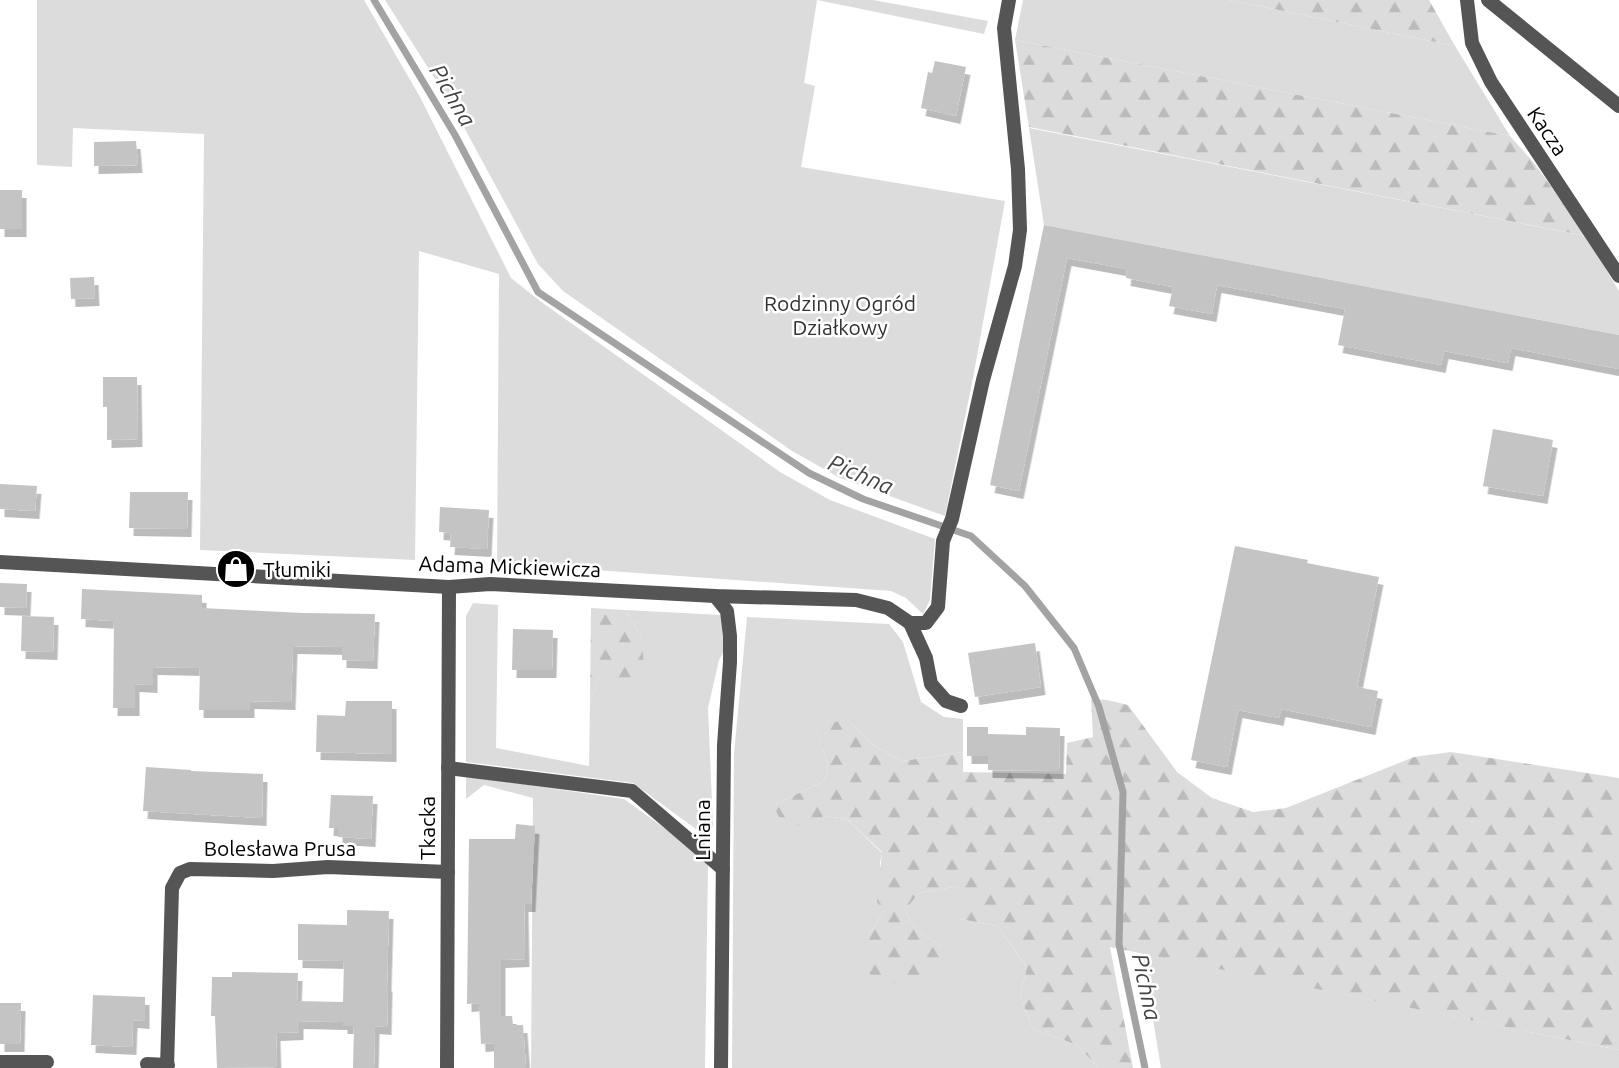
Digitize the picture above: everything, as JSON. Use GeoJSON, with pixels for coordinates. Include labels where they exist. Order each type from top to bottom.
{"type":"FeatureCollection","features":[{"type":"Feature","properties":{"kind":"street"},"geometry":{"type":"LineString","coordinates":[[961,706],[946,701],[931,684],[926,659],[910,622],[926,622],[938,607],[943,541],[952,519],[983,380],[1015,266],[1020,230],[1018,169],[1004,28],[1009,0]]}},
{"type":"Feature","properties":{"kind":"street","name":"Kacza"},"geometry":{"type":"LineString","coordinates":[[1466,0],[1472,43],[1491,82],[1619,276]]}},
{"type":"Feature","properties":{"kind":"street"},"geometry":{"type":"LineString","coordinates":[[1488,0],[1619,106]]}},
{"type":"Feature","properties":{"kind":"street","name":"Adama Mickiewicza"},"geometry":{"type":"LineString","coordinates":[[0,562],[449,587],[491,584],[715,596],[856,600],[888,608],[910,622]]}},
{"type":"Feature","properties":{"kind":"street","name":"Tkacka"},"geometry":{"type":"LineString","coordinates":[[447,1068],[449,587]]}},
{"type":"Feature","properties":{"kind":"street","name":"Lniana"},"geometry":{"type":"LineString","coordinates":[[715,596],[727,611],[730,636],[724,745],[721,1068]]}},
{"type":"Feature","properties":{"kind":"street"},"geometry":{"type":"LineString","coordinates":[[448,768],[632,791],[723,869]]}},
{"type":"Feature","properties":{"kind":"street","name":"Bolesława Prusa"},"geometry":{"type":"LineString","coordinates":[[147,1064],[168,1066],[172,888],[180,873],[190,869],[273,871],[328,867],[448,872]]}},
{"type":"Feature","properties":{"kind":"street"},"geometry":{"type":"LineString","coordinates":[[0,1062],[47,1062]]}},
{"type":"Feature","properties":{"kind":"green space"},"geometry":{"type":"Polygon","coordinates":[[[37,0],[364,0],[420,97],[511,278],[780,472],[830,500],[935,539],[930,600],[923,614],[906,598],[891,591],[497,563],[499,274],[419,251],[415,560],[200,550],[204,134],[73,128],[72,167],[37,165],[37,0]]]}},
{"type":"Feature","properties":{"kind":"green space","name":"Rodzinny Ogród Działkowy"},"geometry":{"type":"Polygon","coordinates":[[[385,0],[817,0],[804,83],[815,86],[801,167],[1005,201],[945,516],[840,478],[792,451],[563,291],[538,264],[453,107],[385,0]]]}},
{"type":"Feature","properties":{"kind":"green space"},"geometry":{"type":"Polygon","coordinates":[[[817,0],[873,0],[988,21],[984,34],[817,0]]]}},
{"type":"Feature","properties":{"kind":"green space"},"geometry":{"type":"Polygon","coordinates":[[[1023,0],[1229,0],[1455,46],[1510,136],[1015,40],[1023,0]]]}},
{"type":"Feature","properties":{"kind":"green space"},"geometry":{"type":"Polygon","coordinates":[[[1229,0],[1429,0],[1455,46],[1229,0]]]}},
{"type":"Feature","properties":{"kind":"green space"},"geometry":{"type":"Polygon","coordinates":[[[1015,40],[1510,136],[1535,164],[1586,236],[1029,127],[1015,40]]]}},
{"type":"Feature","properties":{"kind":"green space"},"geometry":{"type":"Polygon","coordinates":[[[1029,128],[1586,236],[1619,291],[1619,335],[1044,225],[1029,128]]]}},
{"type":"Feature","properties":{"kind":"green space"},"geometry":{"type":"Polygon","coordinates":[[[473,603],[498,605],[496,748],[589,766],[590,703],[600,676],[642,637],[625,610],[721,615],[725,649],[719,660],[708,708],[713,826],[700,832],[633,783],[466,762],[466,616],[473,603]]]}},
{"type":"Feature","properties":{"kind":"green space"},"geometry":{"type":"Polygon","coordinates":[[[591,608],[625,610],[642,637],[644,672],[623,683],[600,676],[590,703],[591,608]]]}},
{"type":"Feature","properties":{"kind":"green space"},"geometry":{"type":"Polygon","coordinates":[[[747,617],[889,624],[903,642],[921,702],[944,717],[963,719],[963,752],[902,761],[873,745],[851,723],[817,729],[828,765],[825,781],[773,805],[847,819],[882,853],[880,863],[884,911],[867,938],[942,947],[916,930],[905,910],[919,893],[960,886],[960,919],[997,926],[1027,967],[1020,996],[1033,1029],[1077,1045],[1099,1068],[732,1068],[734,753],[747,617]]]}},
{"type":"Feature","properties":{"kind":"green space"},"geometry":{"type":"Polygon","coordinates":[[[1091,699],[1128,705],[1177,772],[1212,798],[1253,812],[1286,808],[1414,757],[1451,752],[1619,778],[1619,1050],[1110,947],[1133,1068],[1099,1068],[1077,1045],[1033,1029],[1020,996],[1027,967],[997,926],[960,919],[960,886],[919,893],[905,910],[916,930],[942,947],[938,968],[911,989],[861,971],[867,938],[884,911],[877,902],[882,852],[847,819],[823,816],[810,829],[781,821],[773,805],[825,781],[828,765],[817,729],[828,721],[851,723],[873,745],[902,761],[963,752],[963,772],[1066,774],[1067,743],[1093,737],[1091,699]]]}},
{"type":"Feature","properties":{"kind":"green space"},"geometry":{"type":"Polygon","coordinates":[[[466,776],[624,799],[696,851],[708,866],[705,1068],[531,1068],[533,798],[484,785],[466,799],[466,776]]]}},
{"type":"Feature","properties":{"kind":"green space"},"geometry":{"type":"Polygon","coordinates":[[[1142,953],[1619,1050],[1619,1068],[1161,1068],[1142,953]]]}},
{"type":"Feature","properties":{"kind":"building"},"geometry":{"type":"Polygon","coordinates":[[[935,61],[966,67],[956,116],[921,108],[928,72],[932,73],[935,61]]]}},
{"type":"Feature","properties":{"kind":"building"},"geometry":{"type":"Polygon","coordinates":[[[136,141],[138,165],[94,166],[94,142],[136,141]]]}},
{"type":"Feature","properties":{"kind":"building"},"geometry":{"type":"Polygon","coordinates":[[[0,190],[22,190],[22,229],[0,229],[0,190]]]}},
{"type":"Feature","properties":{"kind":"building"},"geometry":{"type":"Polygon","coordinates":[[[1044,225],[1619,335],[1619,369],[1511,348],[1508,363],[1444,351],[1441,365],[1338,345],[1345,309],[1217,285],[1212,314],[1169,306],[1173,287],[1126,278],[1127,269],[1067,258],[1019,491],[990,485],[1044,225]]]}},
{"type":"Feature","properties":{"kind":"building"},"geometry":{"type":"Polygon","coordinates":[[[94,277],[95,298],[71,299],[70,278],[94,277]]]}},
{"type":"Feature","properties":{"kind":"building"},"geometry":{"type":"Polygon","coordinates":[[[103,377],[137,377],[138,439],[107,440],[103,377]]]}},
{"type":"Feature","properties":{"kind":"building"},"geometry":{"type":"Polygon","coordinates":[[[1493,429],[1553,440],[1543,496],[1483,486],[1493,429]]]}},
{"type":"Feature","properties":{"kind":"building"},"geometry":{"type":"Polygon","coordinates":[[[0,484],[37,486],[35,511],[0,509],[0,484]]]}},
{"type":"Feature","properties":{"kind":"building"},"geometry":{"type":"Polygon","coordinates":[[[130,492],[188,492],[187,529],[129,528],[130,492]]]}},
{"type":"Feature","properties":{"kind":"building"},"geometry":{"type":"Polygon","coordinates":[[[440,507],[489,510],[487,549],[450,547],[451,533],[439,532],[440,507]]]}},
{"type":"Feature","properties":{"kind":"building"},"geometry":{"type":"Polygon","coordinates":[[[1235,546],[1379,577],[1357,687],[1378,691],[1371,727],[1281,709],[1279,718],[1238,710],[1227,767],[1191,760],[1235,546]]]}},
{"type":"Feature","properties":{"kind":"building"},"geometry":{"type":"Polygon","coordinates":[[[0,583],[27,584],[26,608],[0,607],[0,583]]]}},
{"type":"Feature","properties":{"kind":"building"},"geometry":{"type":"Polygon","coordinates":[[[82,589],[202,595],[202,608],[375,614],[373,661],[342,660],[342,647],[293,646],[291,702],[250,701],[250,710],[199,710],[200,668],[153,667],[153,685],[135,684],[135,708],[113,708],[114,621],[81,619],[82,589]]]}},
{"type":"Feature","properties":{"kind":"building"},"geometry":{"type":"Polygon","coordinates":[[[22,616],[54,617],[53,652],[21,651],[22,616]]]}},
{"type":"Feature","properties":{"kind":"building"},"geometry":{"type":"Polygon","coordinates":[[[513,629],[553,630],[552,670],[512,670],[513,629]]]}},
{"type":"Feature","properties":{"kind":"building"},"geometry":{"type":"Polygon","coordinates":[[[1035,643],[1041,687],[975,697],[968,653],[1035,643]]]}},
{"type":"Feature","properties":{"kind":"building"},"geometry":{"type":"Polygon","coordinates":[[[346,701],[392,701],[392,754],[316,752],[317,715],[345,716],[346,701]]]}},
{"type":"Feature","properties":{"kind":"building"},"geometry":{"type":"Polygon","coordinates":[[[967,727],[988,727],[988,734],[1026,735],[1026,727],[1060,728],[1059,771],[988,770],[988,756],[967,756],[967,727]]]}},
{"type":"Feature","properties":{"kind":"building"},"geometry":{"type":"Polygon","coordinates":[[[146,767],[263,774],[262,818],[143,811],[146,767]]]}},
{"type":"Feature","properties":{"kind":"building"},"geometry":{"type":"Polygon","coordinates":[[[331,795],[373,796],[371,839],[338,837],[338,828],[329,828],[331,795]]]}},
{"type":"Feature","properties":{"kind":"building"},"geometry":{"type":"Polygon","coordinates":[[[516,824],[535,826],[531,904],[524,904],[525,959],[501,960],[501,1016],[512,1016],[513,1025],[523,1025],[526,1068],[494,1068],[494,1043],[481,1044],[479,1003],[467,1004],[469,839],[515,839],[516,824]]]}},
{"type":"Feature","properties":{"kind":"building"},"geometry":{"type":"Polygon","coordinates":[[[347,910],[389,911],[387,1027],[375,1026],[374,1068],[353,1068],[354,1026],[343,1026],[343,1022],[299,1021],[299,1032],[276,1033],[277,1067],[217,1068],[215,1016],[211,1016],[212,977],[232,977],[232,972],[298,973],[297,1001],[343,1002],[344,961],[298,960],[298,924],[347,925],[347,910]]]}},
{"type":"Feature","properties":{"kind":"building"},"geometry":{"type":"Polygon","coordinates":[[[93,995],[145,997],[145,1021],[133,1020],[132,1047],[91,1045],[93,995]]]}},
{"type":"Feature","properties":{"kind":"building"},"geometry":{"type":"Polygon","coordinates":[[[0,1003],[21,1003],[20,1044],[0,1044],[0,1003]]]}},
{"type":"Feature","properties":{"kind":"waterway","name":"Pichna"},"geometry":{"type":"LineString","coordinates":[[374,0],[455,135],[538,292],[809,473],[863,499],[971,536],[1025,586],[1074,648],[1099,707],[1123,792],[1119,944],[1145,1068]]}},
{"type":"Feature","properties":{"kind":"place","name":"Tłumiki"},"geometry":{"type":"Point","coordinates":[236,569]}}]}
